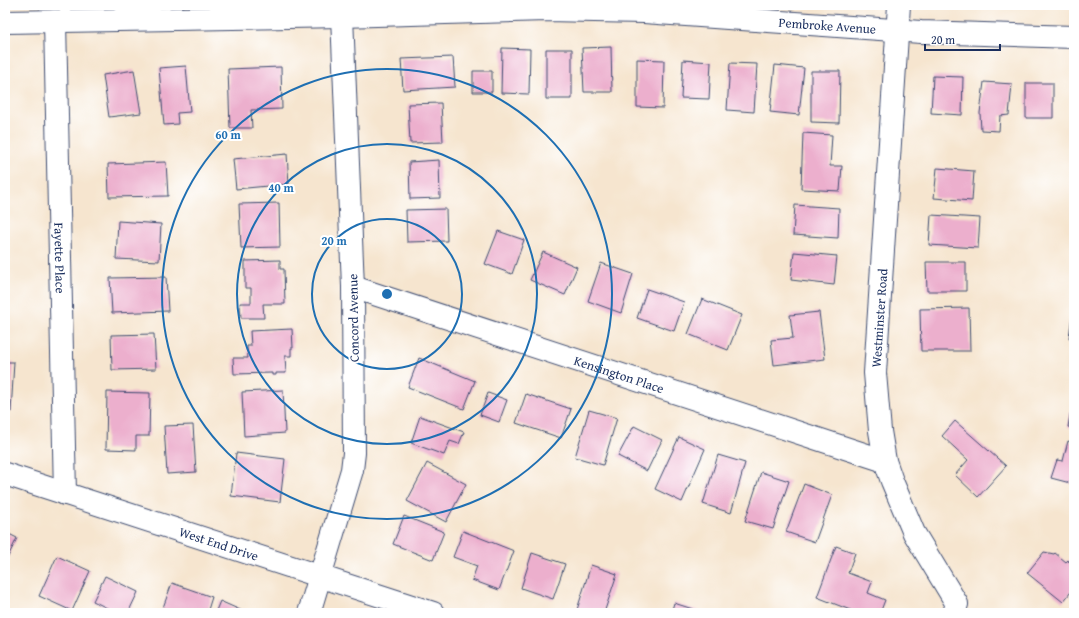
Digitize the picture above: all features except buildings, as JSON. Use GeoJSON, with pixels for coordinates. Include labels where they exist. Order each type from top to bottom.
{"type":"FeatureCollection","features":[{"type":"Feature","properties":{"kind":"street","name":"Westminster Road"},"geometry":{"type":"LineString","coordinates":[[899,5],[876,373],[880,431],[885,461],[914,533],[960,610]]}},
{"type":"Feature","properties":{"kind":"street","name":"Pembroke Avenue"},"geometry":{"type":"LineString","coordinates":[[5,22],[644,9],[897,30],[1074,37]]}},
{"type":"Feature","properties":{"kind":"street","name":"Concord Avenue"},"geometry":{"type":"LineString","coordinates":[[309,613],[321,577],[354,462],[353,287],[342,16]]}},
{"type":"Feature","properties":{"kind":"street","name":"Fayette Place"},"geometry":{"type":"LineString","coordinates":[[55,21],[65,494]]}},
{"type":"Feature","properties":{"kind":"street","name":"Kensington Place"},"geometry":{"type":"LineString","coordinates":[[353,287],[885,461]]}},
{"type":"Feature","properties":{"kind":"street","name":"West End Drive"},"geometry":{"type":"LineString","coordinates":[[5,474],[433,613]]}}]}
